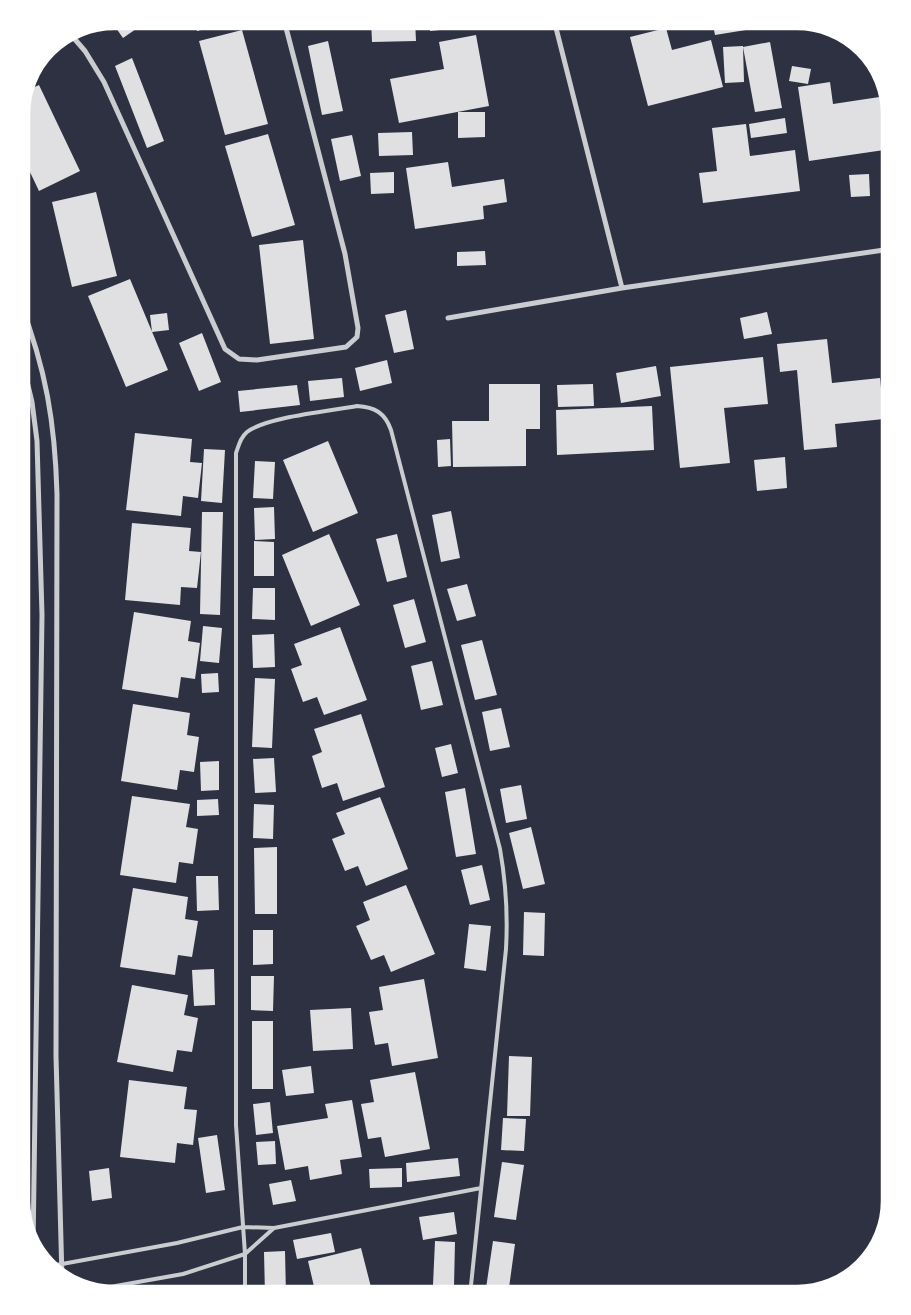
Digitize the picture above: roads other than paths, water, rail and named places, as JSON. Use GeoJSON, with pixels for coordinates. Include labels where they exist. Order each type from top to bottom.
{"type":"FeatureCollection","features":[{"type":"Feature","properties":{"kind":"street"},"geometry":{"type":"LineString","coordinates":[[74,39],[85,51],[104,82],[226,349],[239,359],[257,360],[346,347],[357,337],[358,328],[345,254],[286,29]]}},
{"type":"Feature","properties":{"kind":"street"},"geometry":{"type":"LineString","coordinates":[[556,29],[622,288]]}},
{"type":"Feature","properties":{"kind":"street"},"geometry":{"type":"LineString","coordinates":[[448,318],[622,288],[882,250]]}},
{"type":"Feature","properties":{"kind":"street"},"geometry":{"type":"LineString","coordinates":[[29,327],[42,363],[51,406],[57,494],[56,1056],[62,1268]]}},
{"type":"Feature","properties":{"kind":"street"},"geometry":{"type":"LineString","coordinates":[[29,390],[37,441],[41,587],[33,1228]]}},
{"type":"Feature","properties":{"kind":"lane"},"geometry":{"type":"LineString","coordinates":[[245,1286],[245,1254],[236,1125],[236,453],[241,440],[255,427],[270,422],[357,406],[370,407],[380,411],[387,418],[391,430],[500,849],[508,901],[506,949],[471,1286]]}},
{"type":"Feature","properties":{"kind":"lane"},"geometry":{"type":"LineString","coordinates":[[58,1265],[177,1243],[243,1227],[274,1228],[481,1188]]}},
{"type":"Feature","properties":{"kind":"lane"},"geometry":{"type":"LineString","coordinates":[[116,1286],[183,1274],[245,1254],[274,1228]]}}]}
